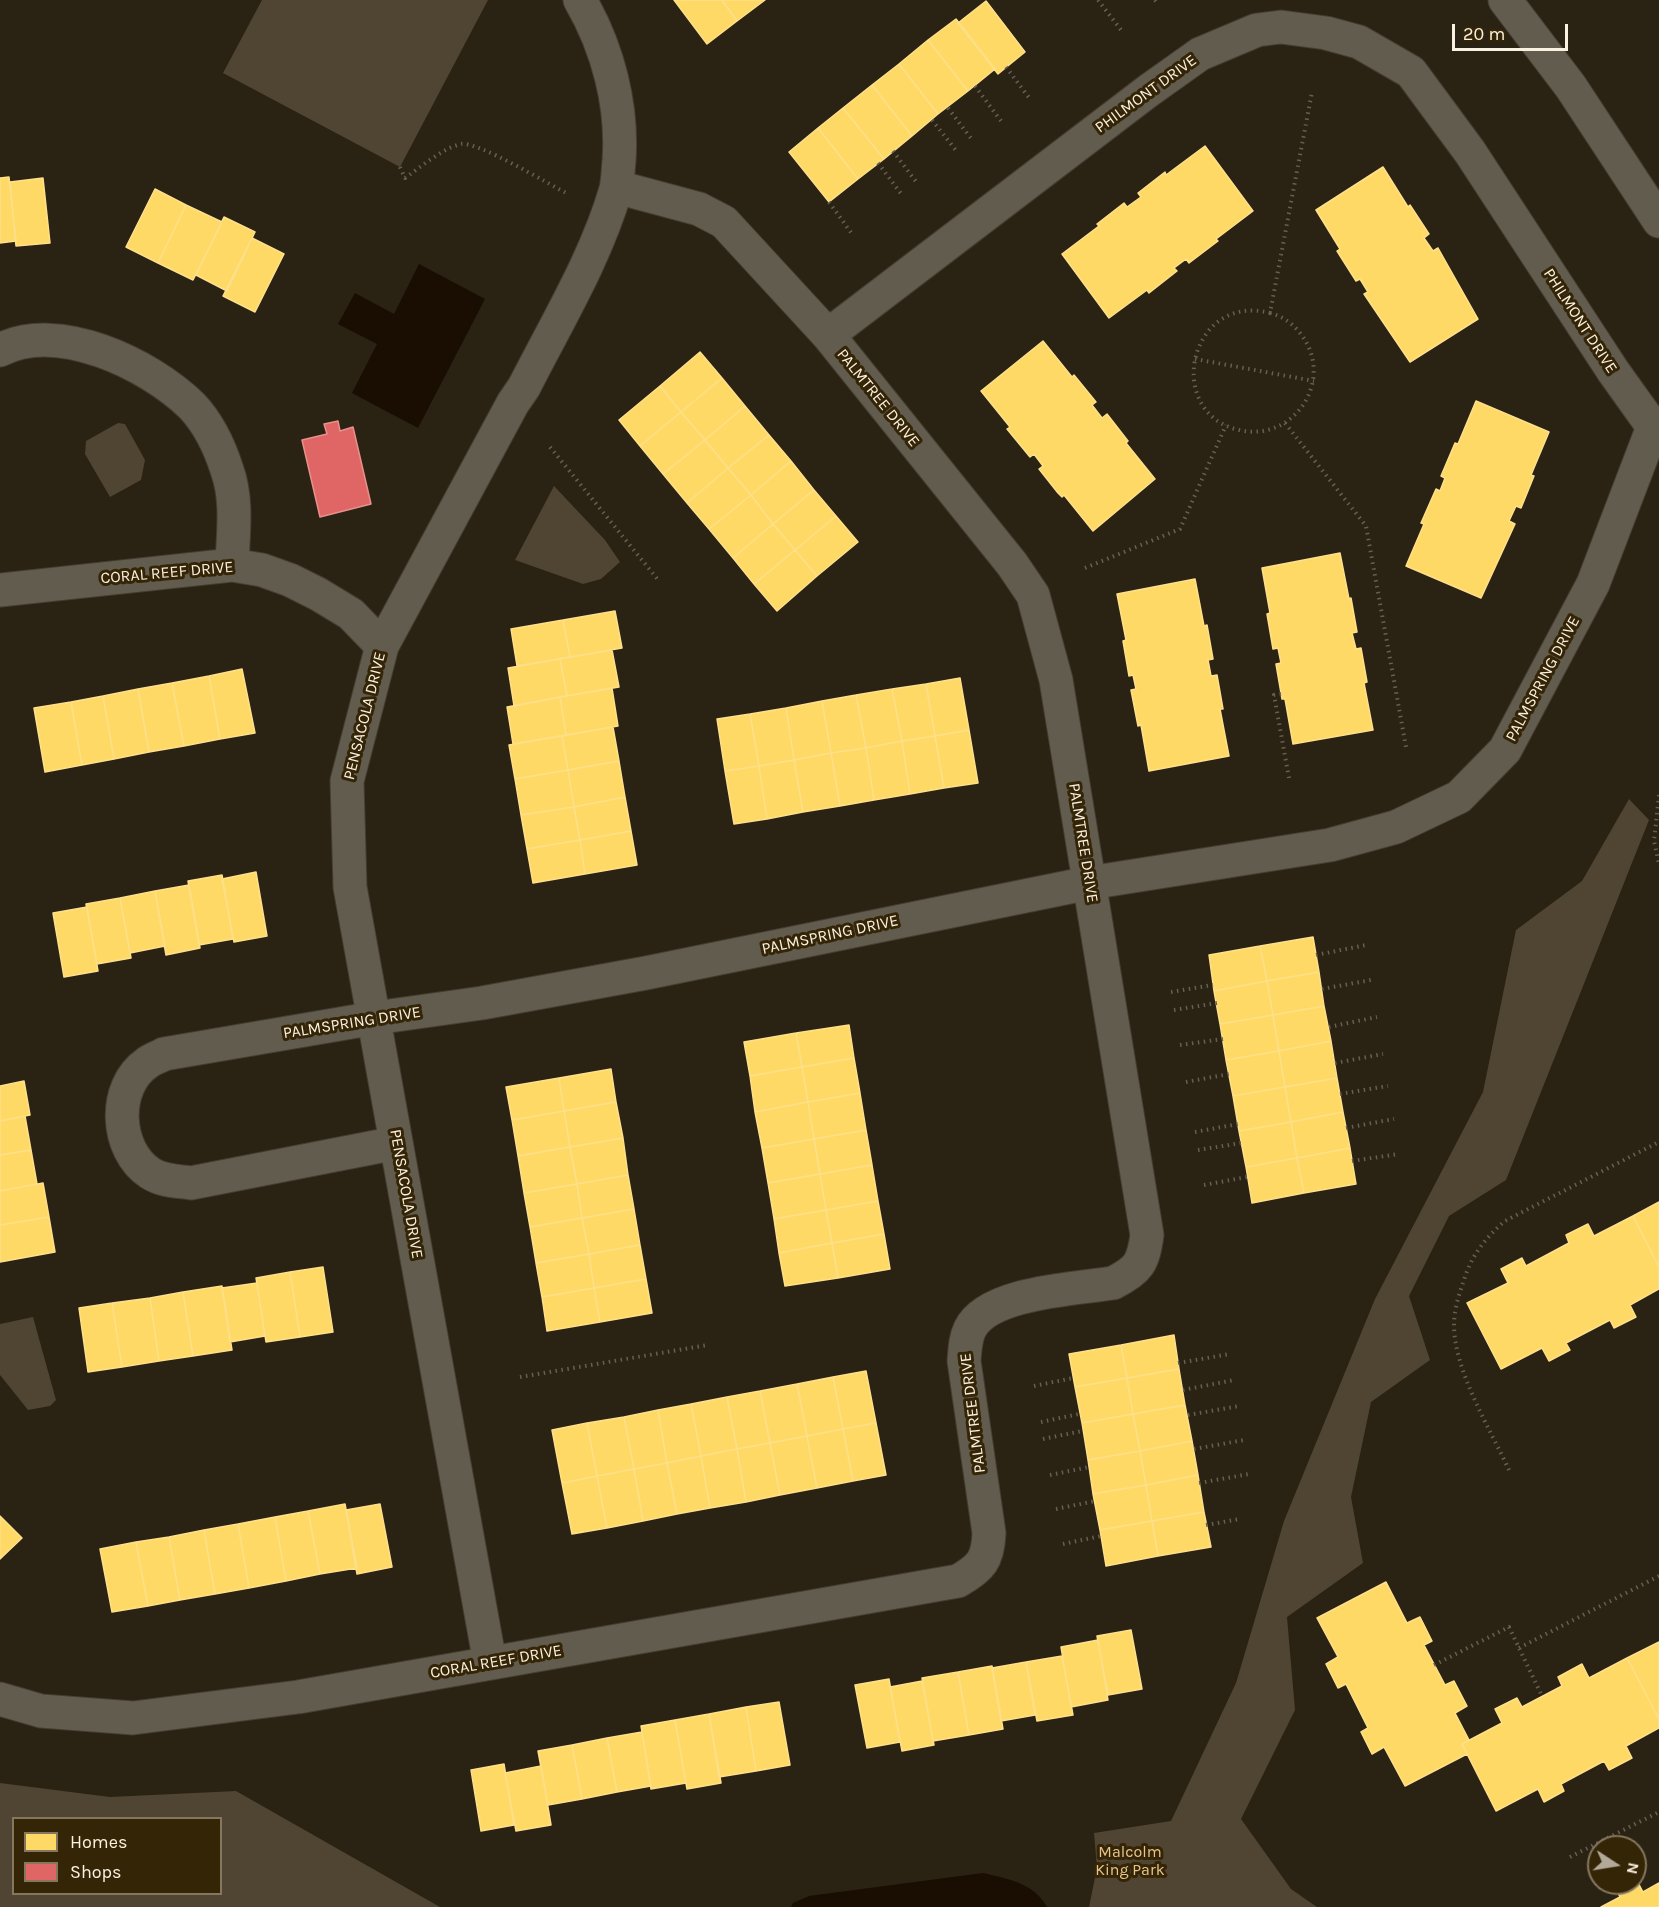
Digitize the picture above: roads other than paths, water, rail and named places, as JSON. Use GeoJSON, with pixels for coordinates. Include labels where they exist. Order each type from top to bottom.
{"type":"FeatureCollection","features":[{"type":"Feature","properties":{"kind":"street","name":"PENSACOLA DRIVE"},"geometry":{"type":"LineString","coordinates":[[490,1663],[350,887],[347,781],[382,646],[513,403],[524,387],[586,266],[617,187],[621,136],[615,88],[592,21],[580,0]]}},
{"type":"Feature","properties":{"kind":"street"},"geometry":{"type":"LineString","coordinates":[[1505,0],[1571,87],[1659,220]]}},
{"type":"Feature","properties":{"kind":"street","name":"PHILMONT DRIVE"},"geometry":{"type":"LineString","coordinates":[[828,335],[1148,91],[1200,54],[1257,30],[1281,27],[1326,33],[1359,42],[1411,72],[1470,152],[1601,353],[1656,425]]}},
{"type":"Feature","properties":{"kind":"street","name":"PALMTREE DRIVE"},"geometry":{"type":"LineString","coordinates":[[617,187],[699,209],[724,222],[828,335],[1012,564],[1033,595],[1056,680],[1147,1235],[1145,1251],[1139,1267],[1113,1283],[1014,1298],[996,1305],[981,1315],[971,1328],[965,1345],[964,1361],[989,1533],[984,1561]]}},
{"type":"Feature","properties":{"kind":"street"},"geometry":{"type":"LineString","coordinates":[[0,350],[13,343],[36,340],[63,341],[97,349],[137,367],[166,384],[193,407],[213,435],[228,471],[234,502],[232,565]]}},
{"type":"Feature","properties":{"kind":"street","name":"PALMSPRING DRIVE"},"geometry":{"type":"LineString","coordinates":[[396,1143],[191,1183],[171,1181],[150,1173],[136,1160],[126,1144],[122,1115],[125,1095],[134,1077],[146,1063],[164,1054],[375,1018],[482,1003],[646,973],[1089,883],[1330,845],[1396,826],[1460,797],[1505,750],[1588,594],[1656,425]]}},
{"type":"Feature","properties":{"kind":"street","name":"CORAL REEF DRIVE"},"geometry":{"type":"LineString","coordinates":[[0,590],[232,565],[262,570],[290,580],[318,594],[351,614],[382,646]]}},
{"type":"Feature","properties":{"kind":"street","name":"CORAL REEF DRIVE"},"geometry":{"type":"LineString","coordinates":[[0,1699],[41,1711],[133,1718],[276,1700],[958,1581],[972,1573],[984,1561]]}},
{"type":"Feature","properties":{"kind":"park label","name":"Malcolm King Park"},"geometry":{"type":"Point","coordinates":[1130,1861]}}]}
